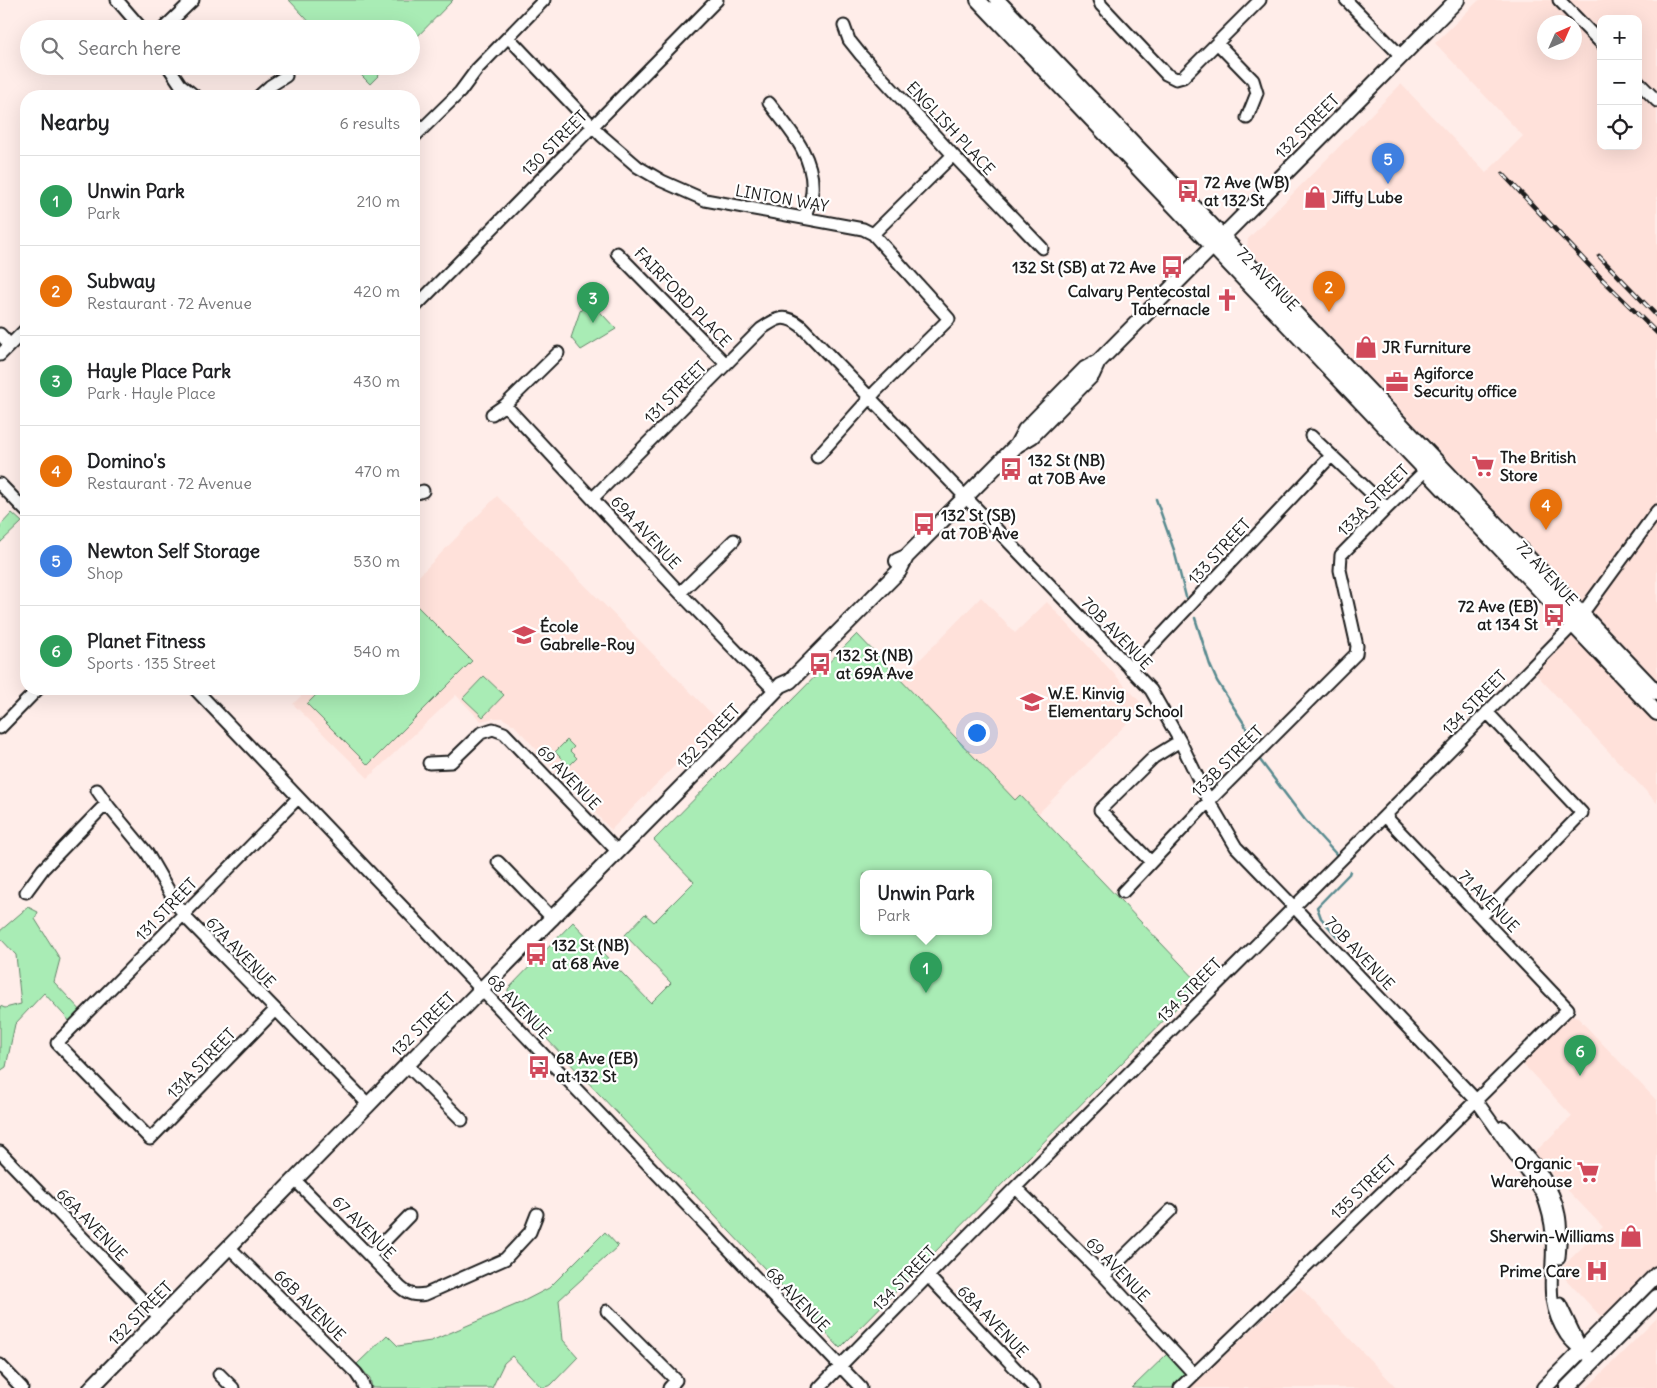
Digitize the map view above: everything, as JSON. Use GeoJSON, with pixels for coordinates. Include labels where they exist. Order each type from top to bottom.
{"type":"FeatureCollection","features":[{"type":"Feature","properties":{"kind":"main road","name":"72 AVENUE"},"geometry":{"type":"LineString","coordinates":[[978,0],[1218,241]]}},
{"type":"Feature","properties":{"kind":"main road","name":"72 AVENUE"},"geometry":{"type":"LineString","coordinates":[[997,0],[1218,241],[1430,465],[1573,625],[1657,713]]}},
{"type":"Feature","properties":{"kind":"main road","name":"132 STREET"},"geometry":{"type":"LineString","coordinates":[[91,1388],[368,1104],[722,747],[778,688],[784,675],[892,564],[906,557],[1017,445],[1025,430],[1085,369],[1098,362],[1457,0]]}},
{"type":"Feature","properties":{"kind":"main road","name":"72 AVENUE"},"geometry":{"type":"LineString","coordinates":[[1430,465],[1582,614],[1657,693]]}},
{"type":"Feature","properties":{"kind":"main road"},"geometry":{"type":"LineString","coordinates":[[1544,1388],[1657,1274]]}},
{"type":"Feature","properties":{"kind":"main road"},"geometry":{"type":"LineString","coordinates":[[1567,1388],[1657,1297]]}},
{"type":"Feature","properties":{"kind":"street"},"geometry":{"type":"LineString","coordinates":[[117,0],[134,20]]}},
{"type":"Feature","properties":{"kind":"street"},"geometry":{"type":"LineString","coordinates":[[172,20],[193,0]]}},
{"type":"Feature","properties":{"kind":"street"},"geometry":{"type":"LineString","coordinates":[[420,131],[460,92],[477,69],[544,0]]}},
{"type":"Feature","properties":{"kind":"street","name":"130 STREET"},"geometry":{"type":"LineString","coordinates":[[420,302],[717,0]]}},
{"type":"Feature","properties":{"kind":"street"},"geometry":{"type":"LineString","coordinates":[[1099,0],[1101,5],[1166,74],[1176,79],[1183,77],[1260,0]]}},
{"type":"Feature","properties":{"kind":"street"},"geometry":{"type":"LineString","coordinates":[[1346,0],[1401,56]]}},
{"type":"Feature","properties":{"kind":"street"},"geometry":{"type":"LineString","coordinates":[[1559,0],[1597,39]]}},
{"type":"Feature","properties":{"kind":"street","name":"ENGLISH PLACE"},"geometry":{"type":"LineString","coordinates":[[844,26],[849,40],[861,55],[1042,248]]}},
{"type":"Feature","properties":{"kind":"street"},"geometry":{"type":"LineString","coordinates":[[508,37],[592,127]]}},
{"type":"Feature","properties":{"kind":"street"},"geometry":{"type":"LineString","coordinates":[[1217,43],[1253,80],[1257,93],[1247,118]]}},
{"type":"Feature","properties":{"kind":"street"},"geometry":{"type":"LineString","coordinates":[[174,75],[180,84],[188,90]]}},
{"type":"Feature","properties":{"kind":"street"},"geometry":{"type":"LineString","coordinates":[[266,90],[286,76]]}},
{"type":"Feature","properties":{"kind":"street"},"geometry":{"type":"LineString","coordinates":[[1642,86],[1657,101]]}},
{"type":"Feature","properties":{"kind":"street"},"geometry":{"type":"LineString","coordinates":[[769,103],[801,145],[810,167],[812,192],[804,218]]}},
{"type":"Feature","properties":{"kind":"street","name":"LINTON WAY"},"geometry":{"type":"LineString","coordinates":[[592,127],[638,167],[662,181],[705,200],[863,229],[873,234]]}},
{"type":"Feature","properties":{"kind":"street"},"geometry":{"type":"LineString","coordinates":[[816,457],[880,387],[949,319],[873,234],[953,155]]}},
{"type":"Feature","properties":{"kind":"street","name":"FAIRFORD PLACE"},"geometry":{"type":"LineString","coordinates":[[617,253],[726,364]]}},
{"type":"Feature","properties":{"kind":"street","name":"131 STREET"},"geometry":{"type":"LineString","coordinates":[[593,498],[761,329],[774,320],[786,317]]}},
{"type":"Feature","properties":{"kind":"street","name":"70B AVENUE"},"geometry":{"type":"LineString","coordinates":[[786,317],[801,326],[1151,690],[1180,741],[1209,801],[1236,847],[1476,1100],[1486,1113],[1502,1126],[1538,1170],[1556,1202],[1559,1215],[1561,1232],[1558,1298],[1582,1351]]}},
{"type":"Feature","properties":{"kind":"street"},"geometry":{"type":"LineString","coordinates":[[0,334],[10,345]]}},
{"type":"Feature","properties":{"kind":"street"},"geometry":{"type":"LineString","coordinates":[[0,355],[20,335]]}},
{"type":"Feature","properties":{"kind":"street"},"geometry":{"type":"LineString","coordinates":[[492,414],[505,405],[558,353]]}},
{"type":"Feature","properties":{"kind":"street","name":"69A AVENUE"},"geometry":{"type":"LineString","coordinates":[[505,405],[680,593],[778,688]]}},
{"type":"Feature","properties":{"kind":"street"},"geometry":{"type":"LineString","coordinates":[[1311,436],[1387,508]]}},
{"type":"Feature","properties":{"kind":"street","name":"133 STREET"},"geometry":{"type":"LineString","coordinates":[[1130,669],[1331,456]]}},
{"type":"Feature","properties":{"kind":"street","name":"133A STREET"},"geometry":{"type":"LineString","coordinates":[[1356,654],[1357,646],[1340,570],[1340,557],[1430,465]]}},
{"type":"Feature","properties":{"kind":"street"},"geometry":{"type":"LineString","coordinates":[[0,484],[20,505]]}},
{"type":"Feature","properties":{"kind":"street","name":"134 STREET"},"geometry":{"type":"LineString","coordinates":[[819,1388],[1573,625],[1657,511]]}},
{"type":"Feature","properties":{"kind":"street"},"geometry":{"type":"LineString","coordinates":[[680,593],[734,540]]}},
{"type":"Feature","properties":{"kind":"street","name":"133B STREET"},"geometry":{"type":"LineString","coordinates":[[1122,892],[1209,801],[1356,654]]}},
{"type":"Feature","properties":{"kind":"street"},"geometry":{"type":"LineString","coordinates":[[0,727],[32,695]]}},
{"type":"Feature","properties":{"kind":"street","name":"68 AVENUE"},"geometry":{"type":"LineString","coordinates":[[201,695],[860,1388]]}},
{"type":"Feature","properties":{"kind":"street"},"geometry":{"type":"LineString","coordinates":[[1482,916],[1582,813],[1487,712]]}},
{"type":"Feature","properties":{"kind":"street","name":"69 AVENUE"},"geometry":{"type":"LineString","coordinates":[[429,763],[451,762],[481,734],[492,729],[504,733],[618,852]]}},
{"type":"Feature","properties":{"kind":"street"},"geometry":{"type":"LineString","coordinates":[[1151,862],[1100,810],[1154,757],[1180,741]]}},
{"type":"Feature","properties":{"kind":"street","name":"67A AVENUE"},"geometry":{"type":"LineString","coordinates":[[97,790],[105,808],[148,853],[183,914],[368,1104]]}},
{"type":"Feature","properties":{"kind":"street","name":"131 STREET"},"geometry":{"type":"LineString","coordinates":[[150,1139],[57,1043],[298,798]]}},
{"type":"Feature","properties":{"kind":"street"},"geometry":{"type":"LineString","coordinates":[[26,892],[43,870],[105,808]]}},
{"type":"Feature","properties":{"kind":"street","name":"71 AVENUE"},"geometry":{"type":"LineString","coordinates":[[1385,816],[1482,916],[1568,1009]]}},
{"type":"Feature","properties":{"kind":"street"},"geometry":{"type":"LineString","coordinates":[[498,862],[553,918]]}},
{"type":"Feature","properties":{"kind":"street","name":"135 STREET"},"geometry":{"type":"LineString","coordinates":[[1180,1388],[1568,1009]]}},
{"type":"Feature","properties":{"kind":"street","name":"131A STREET"},"geometry":{"type":"LineString","coordinates":[[150,1139],[275,1010]]}},
{"type":"Feature","properties":{"kind":"street"},"geometry":{"type":"LineString","coordinates":[[407,1065],[462,1120]]}},
{"type":"Feature","properties":{"kind":"street","name":"66A AVENUE"},"geometry":{"type":"LineString","coordinates":[[0,1152],[160,1318]]}},
{"type":"Feature","properties":{"kind":"street","name":"67 AVENUE"},"geometry":{"type":"LineString","coordinates":[[295,1180],[400,1287],[410,1295],[415,1296],[426,1294],[505,1259],[530,1232],[537,1214]]}},
{"type":"Feature","properties":{"kind":"street","name":"69 AVENUE"},"geometry":{"type":"LineString","coordinates":[[1016,1188],[1104,1276],[1194,1374]]}},
{"type":"Feature","properties":{"kind":"street"},"geometry":{"type":"LineString","coordinates":[[1104,1276],[1171,1210]]}},
{"type":"Feature","properties":{"kind":"street"},"geometry":{"type":"LineString","coordinates":[[370,1256],[410,1216]]}},
{"type":"Feature","properties":{"kind":"street","name":"66B AVENUE"},"geometry":{"type":"LineString","coordinates":[[229,1247],[356,1373],[364,1388]]}},
{"type":"Feature","properties":{"kind":"street","name":"68A AVENUE"},"geometry":{"type":"LineString","coordinates":[[928,1276],[1034,1388]]}},
{"type":"Feature","properties":{"kind":"street"},"geometry":{"type":"LineString","coordinates":[[607,1311],[673,1384]]}},
{"type":"Feature","properties":{"kind":"street"},"geometry":{"type":"LineString","coordinates":[[1582,1351],[1594,1362]]}},
{"type":"Feature","properties":{"kind":"street"},"geometry":{"type":"LineString","coordinates":[[0,1365],[22,1388]]}},
{"type":"Feature","properties":{"kind":"street"},"geometry":{"type":"LineString","coordinates":[[219,1374],[233,1388]]}},
{"type":"Feature","properties":{"kind":"shaded area"},"geometry":{"type":"Polygon","coordinates":[[[1479,0],[1657,0],[1657,680],[1247,248],[1248,239],[1401,84],[1486,173],[1523,136],[1435,43],[1479,0]]]}},
{"type":"Feature","properties":{"kind":"shaded area","name":"École Gabrelle-Roy"},"geometry":{"type":"Polygon","coordinates":[[[497,496],[719,721],[611,830],[514,725],[502,718],[481,721],[456,695],[368,778],[293,704],[302,695],[420,695],[420,575],[497,496]]]}},
{"type":"Feature","properties":{"kind":"shaded area","name":"W.E. Kinvig Elementary School"},"geometry":{"type":"Polygon","coordinates":[[[981,597],[1015,633],[1047,602],[1144,706],[1038,814],[1020,795],[1015,800],[900,680],[981,597]]]}},
{"type":"Feature","properties":{"kind":"shaded area"},"geometry":{"type":"Polygon","coordinates":[[[1572,628],[1657,718],[1657,803],[1534,672],[1572,628]]]}},
{"type":"Feature","properties":{"kind":"shaded area"},"geometry":{"type":"Polygon","coordinates":[[[1568,1013],[1577,1017],[1657,1101],[1657,1268],[1605,1321],[1558,1271],[1603,1227],[1533,1154],[1572,1116],[1521,1062],[1568,1013]]]}},
{"type":"Feature","properties":{"kind":"shaded area"},"geometry":{"type":"Polygon","coordinates":[[[1299,1286],[1397,1388],[1190,1388],[1299,1286]]]}},
{"type":"Feature","properties":{"kind":"shaded area"},"geometry":{"type":"Polygon","coordinates":[[[1657,1318],[1657,1388],[1587,1388],[1657,1318]]]}},
{"type":"Feature","properties":{"kind":"green space"},"geometry":{"type":"Polygon","coordinates":[[[289,0],[453,0],[420,34],[420,20],[308,20],[289,0]]]}},
{"type":"Feature","properties":{"kind":"green space"},"geometry":{"type":"Polygon","coordinates":[[[361,75],[379,75],[370,84],[361,75]]]}},
{"type":"Feature","properties":{"kind":"green space"},"geometry":{"type":"Polygon","coordinates":[[[590,301],[616,329],[581,350],[571,338],[580,311],[590,301]]]}},
{"type":"Feature","properties":{"kind":"green space"},"geometry":{"type":"Polygon","coordinates":[[[12,513],[20,520],[20,524],[0,543],[0,526],[12,513]]]}},
{"type":"Feature","properties":{"kind":"green space"},"geometry":{"type":"Polygon","coordinates":[[[420,609],[472,661],[368,765],[307,704],[316,695],[420,695],[420,609]]]}},
{"type":"Feature","properties":{"kind":"green space"},"geometry":{"type":"Polygon","coordinates":[[[857,634],[1015,800],[1020,795],[1200,984],[840,1348],[508,998],[508,989],[573,922],[651,1003],[671,983],[625,935],[645,914],[654,922],[694,882],[654,840],[857,634]]]}},
{"type":"Feature","properties":{"kind":"green space"},"geometry":{"type":"Polygon","coordinates":[[[484,676],[504,695],[483,717],[463,698],[484,676]]]}},
{"type":"Feature","properties":{"kind":"green space"},"geometry":{"type":"Polygon","coordinates":[[[567,740],[574,747],[570,751],[577,758],[569,766],[555,752],[567,740]]]}},
{"type":"Feature","properties":{"kind":"green space"},"geometry":{"type":"Polygon","coordinates":[[[28,907],[38,912],[35,919],[60,959],[54,982],[85,1015],[74,1026],[44,993],[15,1024],[6,1067],[0,1071],[0,1006],[5,1008],[21,1004],[16,955],[0,938],[0,931],[28,907]]]}},
{"type":"Feature","properties":{"kind":"green space"},"geometry":{"type":"Polygon","coordinates":[[[605,1232],[618,1246],[559,1300],[563,1340],[578,1357],[551,1385],[542,1388],[512,1356],[504,1363],[492,1388],[372,1388],[370,1378],[357,1364],[387,1335],[398,1346],[431,1341],[520,1303],[549,1288],[605,1232]]]}},
{"type":"Feature","properties":{"kind":"green space"},"geometry":{"type":"Polygon","coordinates":[[[1169,1352],[1190,1374],[1176,1388],[1132,1388],[1169,1352]]]}},
{"type":"Feature","properties":{"kind":"waterway"},"geometry":{"type":"LineString","coordinates":[[1156,499],[1174,550],[1186,597]]}},
{"type":"Feature","properties":{"kind":"waterway"},"geometry":{"type":"LineString","coordinates":[[1195,618],[1217,681],[1245,725],[1252,745]]}},
{"type":"Feature","properties":{"kind":"waterway"},"geometry":{"type":"LineString","coordinates":[[1260,760],[1305,820],[1336,854]]}},
{"type":"Feature","properties":{"kind":"waterway"},"geometry":{"type":"LineString","coordinates":[[1340,940],[1321,918],[1317,907],[1350,871]]}},
{"type":"Feature","properties":{"kind":"railway"},"geometry":{"type":"LineString","coordinates":[[1503,174],[1603,280],[1657,333]]}},
{"type":"Feature","properties":{"kind":"railway"},"geometry":{"type":"LineString","coordinates":[[1599,256],[1657,316]]}},
{"type":"Feature","properties":{"kind":"place","name":"Newton Self Storage"},"geometry":{"type":"Point","coordinates":[1388,184]}},
{"type":"Feature","properties":{"kind":"place","name":"72 Ave (WB) at 132 St"},"geometry":{"type":"Point","coordinates":[1188,191]}},
{"type":"Feature","properties":{"kind":"place","name":"Jiffy Lube"},"geometry":{"type":"Point","coordinates":[1315,197]}},
{"type":"Feature","properties":{"kind":"place","name":"132 St (SB) at 72 Ave"},"geometry":{"type":"Point","coordinates":[1172,267]}},
{"type":"Feature","properties":{"kind":"place","name":"Calvary Pentecostal Tabernacle"},"geometry":{"type":"Point","coordinates":[1227,300]}},
{"type":"Feature","properties":{"kind":"place","name":"Subway"},"geometry":{"type":"Point","coordinates":[1329,312]}},
{"type":"Feature","properties":{"kind":"place","name":"Hayle Place Park"},"geometry":{"type":"Point","coordinates":[593,323]}},
{"type":"Feature","properties":{"kind":"place","name":"JR Furniture"},"geometry":{"type":"Point","coordinates":[1366,347]}},
{"type":"Feature","properties":{"kind":"place","name":"Agiforce Security office"},"geometry":{"type":"Point","coordinates":[1397,382]}},
{"type":"Feature","properties":{"kind":"place","name":"The British Store"},"geometry":{"type":"Point","coordinates":[1483,466]}},
{"type":"Feature","properties":{"kind":"place","name":"132 St (NB) at 70B Ave"},"geometry":{"type":"Point","coordinates":[1011,469]}},
{"type":"Feature","properties":{"kind":"place","name":"132 St (SB) at 70B Ave"},"geometry":{"type":"Point","coordinates":[924,524]}},
{"type":"Feature","properties":{"kind":"place","name":"Domino's"},"geometry":{"type":"Point","coordinates":[1546,530]}},
{"type":"Feature","properties":{"kind":"place","name":"72 Ave (EB) at 134 St"},"geometry":{"type":"Point","coordinates":[1554,615]}},
{"type":"Feature","properties":{"kind":"place","name":"École Gabrelle-Roy"},"geometry":{"type":"Point","coordinates":[524,635]}},
{"type":"Feature","properties":{"kind":"place","name":"132 St (NB) at 69A Ave"},"geometry":{"type":"Point","coordinates":[820,664]}},
{"type":"Feature","properties":{"kind":"place","name":"W.E. Kinvig Elementary School"},"geometry":{"type":"Point","coordinates":[1032,702]}},
{"type":"Feature","properties":{"kind":"place","name":"132 St (NB) at 68 Ave"},"geometry":{"type":"Point","coordinates":[536,954]}},
{"type":"Feature","properties":{"kind":"place","name":"Unwin Park"},"geometry":{"type":"Point","coordinates":[926,993]}},
{"type":"Feature","properties":{"kind":"place","name":"68 Ave (EB) at 132 St"},"geometry":{"type":"Point","coordinates":[539,1067]}},
{"type":"Feature","properties":{"kind":"place","name":"Planet Fitness"},"geometry":{"type":"Point","coordinates":[1580,1076]}},
{"type":"Feature","properties":{"kind":"place","name":"Organic Warehouse"},"geometry":{"type":"Point","coordinates":[1588,1172]}},
{"type":"Feature","properties":{"kind":"place","name":"Sherwin-Williams"},"geometry":{"type":"Point","coordinates":[1631,1236]}},
{"type":"Feature","properties":{"kind":"place","name":"Prime Care"},"geometry":{"type":"Point","coordinates":[1597,1271]}}]}
